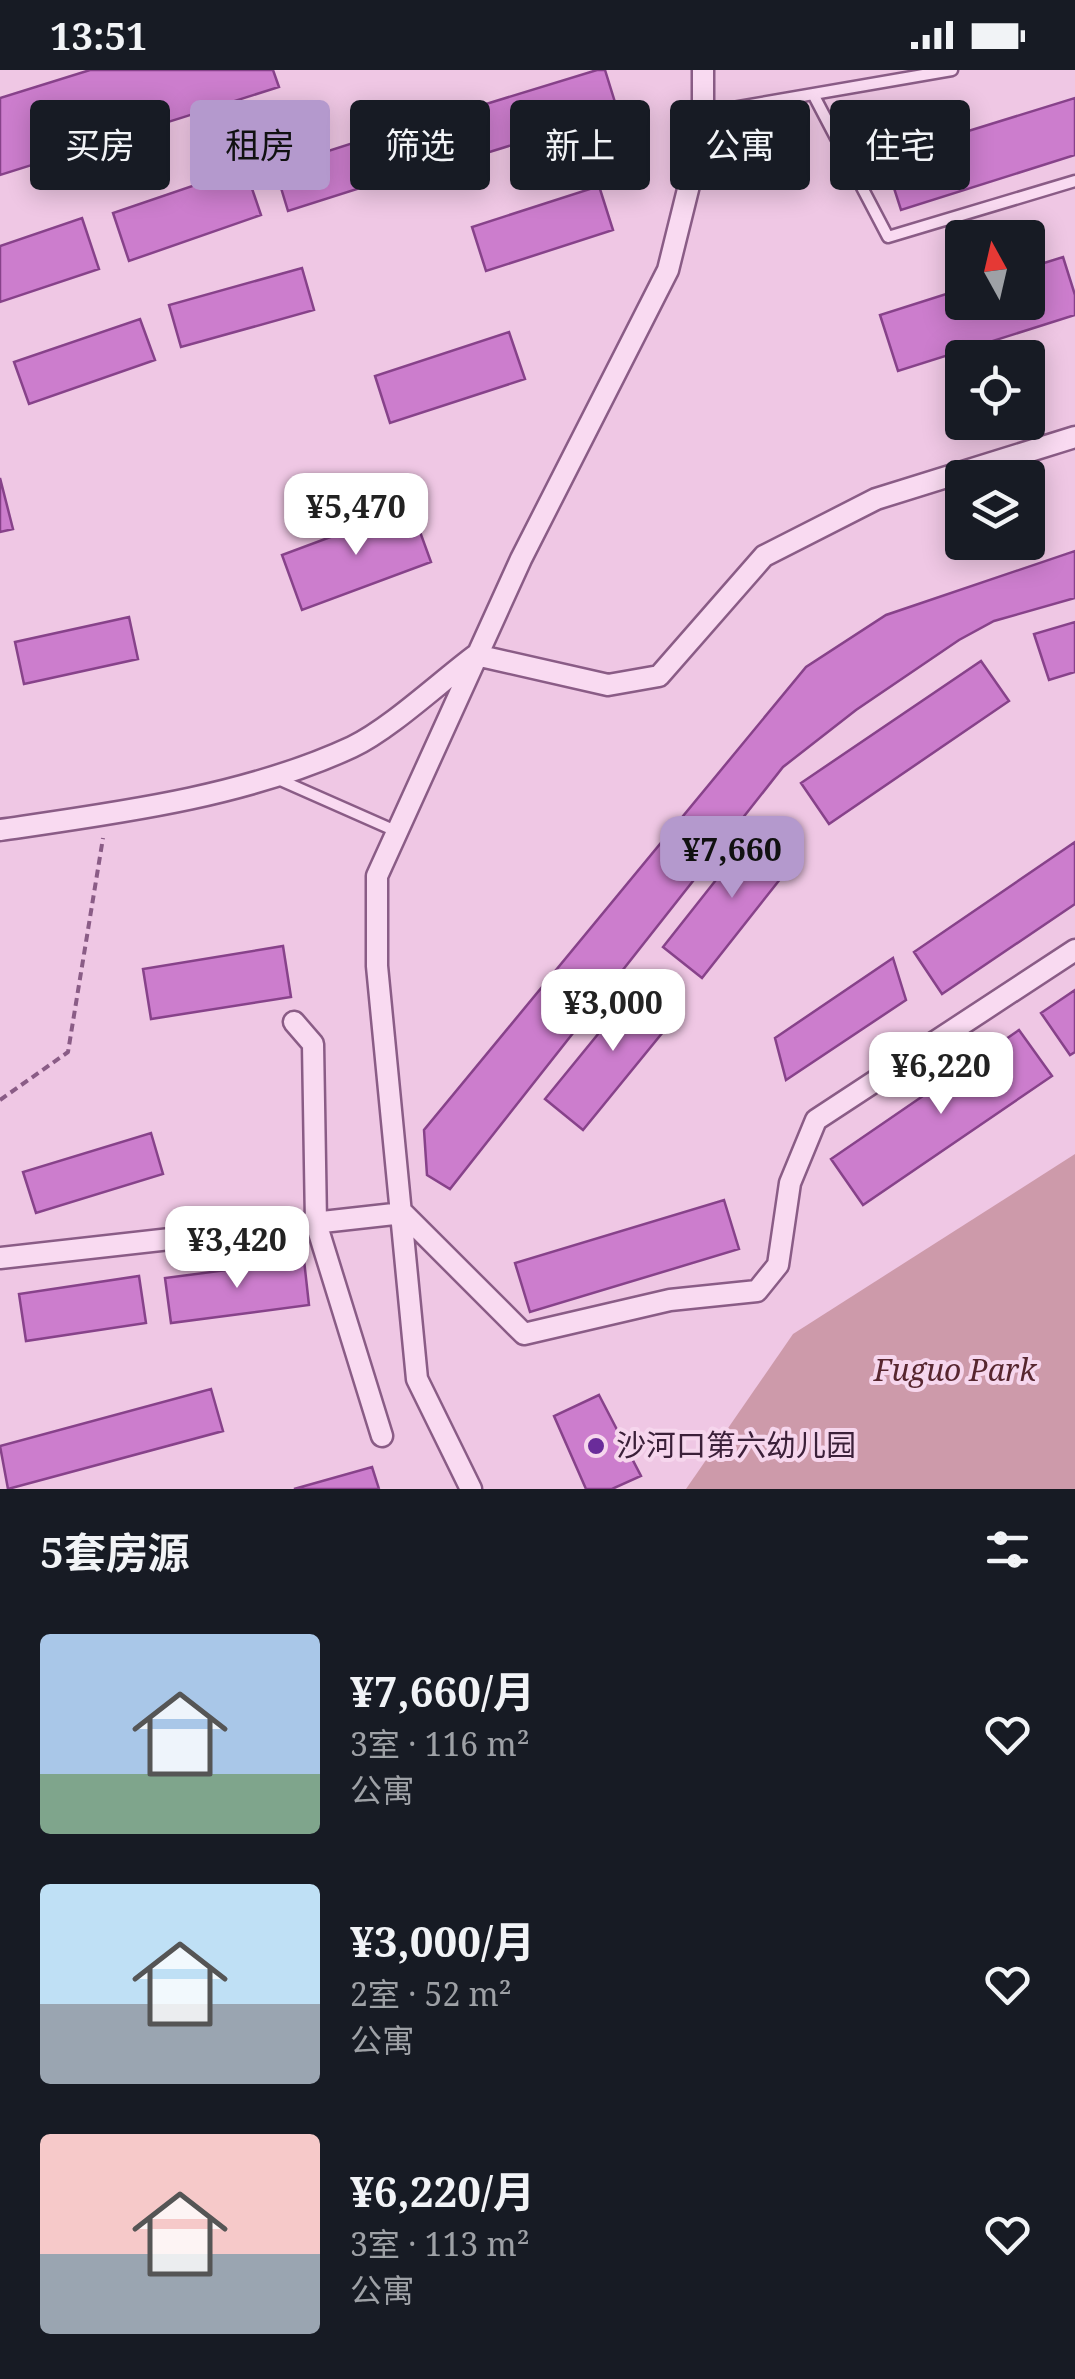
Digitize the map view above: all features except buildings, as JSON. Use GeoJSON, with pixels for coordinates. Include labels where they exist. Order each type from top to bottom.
{"type":"FeatureCollection","features":[{"type":"Feature","properties":{"kind":"street"},"geometry":{"type":"LineString","coordinates":[[703,70],[703,100]]}},
{"type":"Feature","properties":{"kind":"street"},"geometry":{"type":"LineString","coordinates":[[471,1489],[417,1379],[377,966],[377,876],[476,654],[668,270],[688,190]]}},
{"type":"Feature","properties":{"kind":"street"},"geometry":{"type":"LineString","coordinates":[[476,654],[608,685],[659,676],[764,556],[876,500],[1075,437]]}},
{"type":"Feature","properties":{"kind":"street"},"geometry":{"type":"LineString","coordinates":[[0,830],[107,814],[273,777],[356,746],[476,654]]}},
{"type":"Feature","properties":{"kind":"street"},"geometry":{"type":"LineString","coordinates":[[403,1213],[524,1334],[670,1300],[756,1291],[778,1266],[790,1183],[816,1120],[1075,950]]}},
{"type":"Feature","properties":{"kind":"street"},"geometry":{"type":"LineString","coordinates":[[294,1022],[313,1044],[316,1223],[382,1436]]}},
{"type":"Feature","properties":{"kind":"street"},"geometry":{"type":"LineString","coordinates":[[0,1258],[403,1213]]}},
{"type":"Feature","properties":{"kind":"lane"},"geometry":{"type":"LineString","coordinates":[[779,100],[952,70]]}},
{"type":"Feature","properties":{"kind":"lane"},"geometry":{"type":"LineString","coordinates":[[814,94],[888,236],[1075,181]]}},
{"type":"Feature","properties":{"kind":"lane"},"geometry":{"type":"LineString","coordinates":[[273,777],[398,832]]}},
{"type":"Feature","properties":{"kind":"path"},"geometry":{"type":"LineString","coordinates":[[0,1100],[68,1052],[107,814]]}},
{"type":"Feature","properties":{"kind":"green space","name":"Fuguo Park"},"geometry":{"type":"Polygon","coordinates":[[[1075,1154],[1075,1489],[686,1489],[793,1334],[1075,1154]]]}},
{"type":"Feature","properties":{"kind":"place","name":"沙河口第六幼儿园"},"geometry":{"type":"Point","coordinates":[596,1446]}}]}
